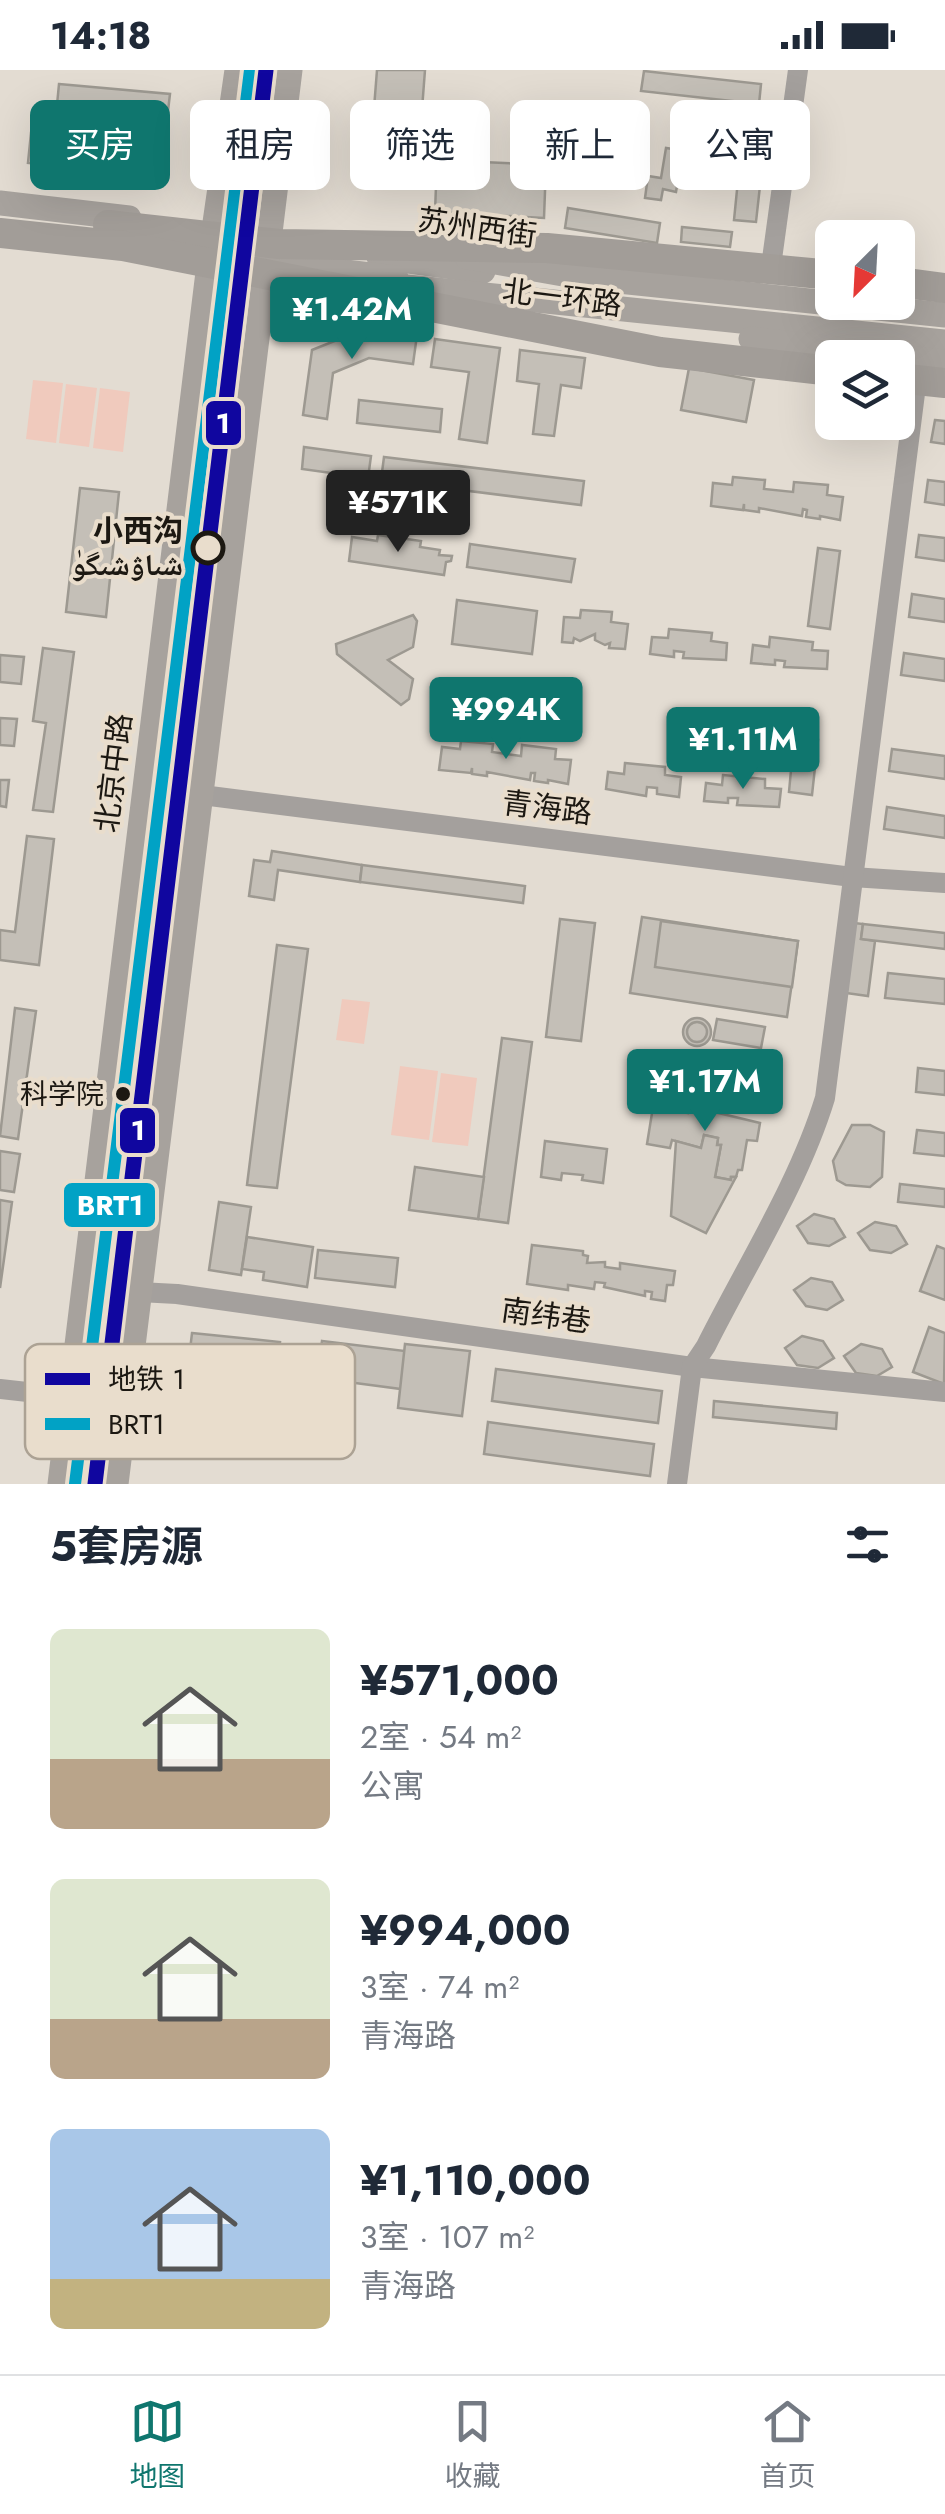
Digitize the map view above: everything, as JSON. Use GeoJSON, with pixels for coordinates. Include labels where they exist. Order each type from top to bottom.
{"type":"FeatureCollection","features":[{"type":"Feature","properties":{"kind":"highway","name":"北一环路"},"geometry":{"type":"LineString","coordinates":[[0,213],[272,250]]}},
{"type":"Feature","properties":{"kind":"highway","name":"北一环路"},"geometry":{"type":"LineString","coordinates":[[0,233],[123,246]]}},
{"type":"Feature","properties":{"kind":"highway"},"geometry":{"type":"LineString","coordinates":[[123,246],[660,352],[815,369]]}},
{"type":"Feature","properties":{"kind":"highway"},"geometry":{"type":"LineString","coordinates":[[272,250],[547,248],[815,273]]}},
{"type":"Feature","properties":{"kind":"highway"},"geometry":{"type":"LineString","coordinates":[[915,284],[945,288]]}},
{"type":"Feature","properties":{"kind":"highway"},"geometry":{"type":"LineString","coordinates":[[921,367],[945,384]]}},
{"type":"Feature","properties":{"kind":"main road","name":"北京中路"},"geometry":{"type":"LineString","coordinates":[[77,1344],[209,264],[237,70]]}},
{"type":"Feature","properties":{"kind":"main road"},"geometry":{"type":"LineString","coordinates":[[133,1344],[272,250],[290,70]]}},
{"type":"Feature","properties":{"kind":"main road","name":"苏州西街"},"geometry":{"type":"LineString","coordinates":[[0,204],[216,231],[404,287],[945,343]]}},
{"type":"Feature","properties":{"kind":"main road","name":"苏州西街"},"geometry":{"type":"LineString","coordinates":[[0,241],[209,264],[272,250],[453,254],[580,277],[945,318]]}},
{"type":"Feature","properties":{"kind":"main road","name":"北一环路"},"geometry":{"type":"LineString","coordinates":[[123,246],[945,343]]}},
{"type":"Feature","properties":{"kind":"main road","name":"北一环路"},"geometry":{"type":"LineString","coordinates":[[272,250],[945,318]]}},
{"type":"Feature","properties":{"kind":"main road"},"geometry":{"type":"LineString","coordinates":[[453,254],[547,259],[815,287]]}},
{"type":"Feature","properties":{"kind":"main road"},"geometry":{"type":"LineString","coordinates":[[404,287],[623,324],[921,367]]}},
{"type":"Feature","properties":{"kind":"main road"},"geometry":{"type":"LineString","coordinates":[[915,298],[945,302]]}},
{"type":"Feature","properties":{"kind":"main road","name":"北京中路"},"geometry":{"type":"LineString","coordinates":[[60,1484],[63,1459]]}},
{"type":"Feature","properties":{"kind":"main road"},"geometry":{"type":"LineString","coordinates":[[116,1484],[119,1459]]}},
{"type":"Feature","properties":{"kind":"street"},"geometry":{"type":"LineString","coordinates":[[772,259],[798,70]]}},
{"type":"Feature","properties":{"kind":"street"},"geometry":{"type":"LineString","coordinates":[[736,256],[815,263]]}},
{"type":"Feature","properties":{"kind":"street"},"geometry":{"type":"LineString","coordinates":[[915,273],[945,276]]}},
{"type":"Feature","properties":{"kind":"street"},"geometry":{"type":"LineString","coordinates":[[677,1484],[692,1367],[814,1131],[825,1098],[921,367]]}},
{"type":"Feature","properties":{"kind":"street","name":"青海路"},"geometry":{"type":"LineString","coordinates":[[202,795],[852,878],[945,883]]}},
{"type":"Feature","properties":{"kind":"street","name":"南纬巷"},"geometry":{"type":"LineString","coordinates":[[139,1292],[177,1294],[692,1367],[945,1392]]}},
{"type":"Feature","properties":{"kind":"street"},"geometry":{"type":"LineString","coordinates":[[0,1389],[25,1392]]}},
{"type":"Feature","properties":{"kind":"shaded area"},"geometry":{"type":"Polygon","coordinates":[[[33,380],[63,383],[56,443],[26,439],[33,380]]]}},
{"type":"Feature","properties":{"kind":"shaded area"},"geometry":{"type":"Polygon","coordinates":[[[66,384],[97,388],[89,447],[59,443],[66,384]]]}},
{"type":"Feature","properties":{"kind":"shaded area"},"geometry":{"type":"Polygon","coordinates":[[[100,388],[130,392],[123,452],[93,448],[100,388]]]}},
{"type":"Feature","properties":{"kind":"shaded area"},"geometry":{"type":"Polygon","coordinates":[[[342,999],[370,1002],[364,1044],[336,1040],[342,999]]]}},
{"type":"Feature","properties":{"kind":"shaded area"},"geometry":{"type":"Polygon","coordinates":[[[400,1066],[438,1071],[429,1140],[391,1135],[400,1066]]]}},
{"type":"Feature","properties":{"kind":"shaded area"},"geometry":{"type":"Polygon","coordinates":[[[441,1073],[477,1078],[468,1146],[432,1142],[441,1073]]]}},
{"type":"Feature","properties":{"kind":"building"},"geometry":{"type":"Polygon","coordinates":[[[377,70],[425,70],[423,100],[375,100],[377,70]]]}},
{"type":"Feature","properties":{"kind":"building"},"geometry":{"type":"Polygon","coordinates":[[[644,71],[761,84],[759,100],[641,91],[644,71]]]}},
{"type":"Feature","properties":{"kind":"building"},"geometry":{"type":"Polygon","coordinates":[[[59,84],[170,94],[169,100],[57,100],[59,84]]]}},
{"type":"Feature","properties":{"kind":"building"},"geometry":{"type":"Polygon","coordinates":[[[666,148],[670,149],[670,190],[676,192],[663,189],[661,200],[645,198],[646,190],[650,190],[650,176],[661,178],[666,148]]]}},
{"type":"Feature","properties":{"kind":"building"},"geometry":{"type":"Polygon","coordinates":[[[490,162],[510,163],[510,190],[545,190],[544,218],[435,212],[436,190],[490,190],[490,162]]]}},
{"type":"Feature","properties":{"kind":"building"},"geometry":{"type":"Polygon","coordinates":[[[737,190],[760,190],[756,222],[734,220],[737,190]]]}},
{"type":"Feature","properties":{"kind":"building"},"geometry":{"type":"Polygon","coordinates":[[[568,208],[660,223],[657,243],[565,228],[568,208]]]}},
{"type":"Feature","properties":{"kind":"building"},"geometry":{"type":"Polygon","coordinates":[[[682,227],[732,232],[730,247],[681,242],[682,227]]]}},
{"type":"Feature","properties":{"kind":"building"},"geometry":{"type":"Polygon","coordinates":[[[367,328],[417,335],[413,364],[369,358],[333,373],[327,419],[303,415],[312,350],[367,328]]]}},
{"type":"Feature","properties":{"kind":"building"},"geometry":{"type":"Polygon","coordinates":[[[435,339],[500,348],[487,443],[459,439],[469,372],[431,367],[435,339]]]}},
{"type":"Feature","properties":{"kind":"building"},"geometry":{"type":"Polygon","coordinates":[[[520,350],[585,358],[581,388],[561,385],[554,436],[533,434],[539,384],[517,381],[520,350]]]}},
{"type":"Feature","properties":{"kind":"building"},"geometry":{"type":"Polygon","coordinates":[[[689,368],[754,380],[746,422],[681,410],[689,368]]]}},
{"type":"Feature","properties":{"kind":"building"},"geometry":{"type":"Polygon","coordinates":[[[359,400],[442,409],[440,432],[357,423],[359,400]]]}},
{"type":"Feature","properties":{"kind":"building"},"geometry":{"type":"Polygon","coordinates":[[[935,420],[945,421],[945,444],[931,442],[935,420]]]}},
{"type":"Feature","properties":{"kind":"building"},"geometry":{"type":"Polygon","coordinates":[[[304,447],[371,456],[368,478],[302,469],[304,447]]]}},
{"type":"Feature","properties":{"kind":"building"},"geometry":{"type":"Polygon","coordinates":[[[384,457],[584,481],[581,505],[381,480],[384,457]]]}},
{"type":"Feature","properties":{"kind":"building"},"geometry":{"type":"Polygon","coordinates":[[[733,477],[765,480],[764,489],[793,492],[794,482],[828,485],[827,495],[843,497],[840,520],[806,517],[807,510],[803,509],[802,516],[759,508],[759,512],[744,510],[744,504],[743,510],[711,506],[713,483],[732,485],[733,477]]]}},
{"type":"Feature","properties":{"kind":"building"},"geometry":{"type":"Polygon","coordinates":[[[928,480],[945,482],[945,505],[925,502],[928,480]]]}},
{"type":"Feature","properties":{"kind":"building"},"geometry":{"type":"Polygon","coordinates":[[[80,488],[119,492],[106,617],[66,612],[80,488]]]}},
{"type":"Feature","properties":{"kind":"building"},"geometry":{"type":"Polygon","coordinates":[[[378,535],[421,541],[420,547],[440,550],[439,555],[452,556],[451,561],[446,562],[444,575],[349,561],[352,537],[377,541],[378,535]]]}},
{"type":"Feature","properties":{"kind":"building"},"geometry":{"type":"Polygon","coordinates":[[[919,535],[945,538],[945,561],[916,557],[919,535]]]}},
{"type":"Feature","properties":{"kind":"building"},"geometry":{"type":"Polygon","coordinates":[[[470,544],[575,559],[571,582],[467,567],[470,544]]]}},
{"type":"Feature","properties":{"kind":"building"},"geometry":{"type":"Polygon","coordinates":[[[818,548],[840,551],[830,629],[808,626],[818,548]]]}},
{"type":"Feature","properties":{"kind":"building"},"geometry":{"type":"Polygon","coordinates":[[[912,594],[945,599],[945,622],[909,617],[912,594]]]}},
{"type":"Feature","properties":{"kind":"building"},"geometry":{"type":"Polygon","coordinates":[[[457,600],[537,611],[532,654],[452,644],[457,600]]]}},
{"type":"Feature","properties":{"kind":"building"},"geometry":{"type":"Polygon","coordinates":[[[581,610],[612,612],[611,622],[628,624],[625,649],[609,648],[610,643],[595,640],[595,634],[580,641],[574,638],[573,643],[562,642],[564,617],[580,618],[581,610]]]}},
{"type":"Feature","properties":{"kind":"building"},"geometry":{"type":"Polygon","coordinates":[[[413,615],[417,621],[413,647],[388,660],[413,679],[409,699],[401,705],[337,654],[336,644],[413,615]]]}},
{"type":"Feature","properties":{"kind":"building"},"geometry":{"type":"Polygon","coordinates":[[[669,629],[712,633],[711,641],[727,643],[726,660],[683,658],[684,652],[674,651],[674,657],[650,654],[652,637],[668,638],[669,629]]]}},
{"type":"Feature","properties":{"kind":"building"},"geometry":{"type":"Polygon","coordinates":[[[770,637],[813,642],[812,650],[828,651],[827,669],[784,667],[785,661],[775,660],[775,665],[751,663],[753,645],[769,647],[770,637]]]}},
{"type":"Feature","properties":{"kind":"building"},"geometry":{"type":"Polygon","coordinates":[[[43,648],[74,652],[53,812],[33,810],[46,723],[33,721],[43,648]]]}},
{"type":"Feature","properties":{"kind":"building"},"geometry":{"type":"Polygon","coordinates":[[[904,653],[945,659],[945,681],[901,675],[904,653]]]}},
{"type":"Feature","properties":{"kind":"building"},"geometry":{"type":"Polygon","coordinates":[[[0,655],[24,657],[21,684],[0,682],[0,655]]]}},
{"type":"Feature","properties":{"kind":"building"},"geometry":{"type":"Polygon","coordinates":[[[0,718],[17,719],[14,746],[0,745],[0,718]]]}},
{"type":"Feature","properties":{"kind":"building"},"geometry":{"type":"Polygon","coordinates":[[[794,738],[818,740],[812,795],[789,792],[794,738]]]}},
{"type":"Feature","properties":{"kind":"building"},"geometry":{"type":"Polygon","coordinates":[[[461,741],[493,744],[492,752],[521,756],[522,745],[556,749],[555,759],[571,760],[568,784],[534,781],[535,773],[531,773],[530,780],[487,772],[487,776],[472,774],[472,768],[471,773],[439,770],[442,747],[460,749],[461,741]]]}},
{"type":"Feature","properties":{"kind":"building"},"geometry":{"type":"Polygon","coordinates":[[[892,749],[945,756],[945,779],[889,771],[892,749]]]}},
{"type":"Feature","properties":{"kind":"building"},"geometry":{"type":"Polygon","coordinates":[[[625,763],[665,767],[665,775],[681,777],[679,797],[657,794],[657,788],[647,787],[646,796],[606,789],[608,772],[624,774],[625,763]]]}},
{"type":"Feature","properties":{"kind":"building"},"geometry":{"type":"Polygon","coordinates":[[[723,775],[765,779],[765,788],[781,789],[779,807],[737,805],[738,798],[728,798],[728,803],[704,801],[706,783],[722,785],[723,775]]]}},
{"type":"Feature","properties":{"kind":"building"},"geometry":{"type":"Polygon","coordinates":[[[0,780],[9,780],[6,807],[0,806],[0,780]]]}},
{"type":"Feature","properties":{"kind":"building"},"geometry":{"type":"Polygon","coordinates":[[[887,807],[945,816],[945,838],[884,829],[887,807]]]}},
{"type":"Feature","properties":{"kind":"building"},"geometry":{"type":"Polygon","coordinates":[[[27,836],[54,839],[39,965],[0,960],[0,930],[15,932],[27,836]]]}},
{"type":"Feature","properties":{"kind":"building"},"geometry":{"type":"Polygon","coordinates":[[[272,851],[362,865],[360,882],[278,870],[274,900],[249,896],[254,860],[270,862],[272,851]]]}},
{"type":"Feature","properties":{"kind":"building"},"geometry":{"type":"Polygon","coordinates":[[[362,865],[525,886],[523,903],[360,882],[362,865]]]}},
{"type":"Feature","properties":{"kind":"building"},"geometry":{"type":"Polygon","coordinates":[[[642,917],[798,941],[787,1017],[630,993],[642,917]]]}},
{"type":"Feature","properties":{"kind":"building"},"geometry":{"type":"Polygon","coordinates":[[[560,919],[595,923],[581,1041],[546,1037],[560,919]]]}},
{"type":"Feature","properties":{"kind":"building"},"geometry":{"type":"Polygon","coordinates":[[[661,921],[798,941],[792,987],[655,967],[661,921]]]}},
{"type":"Feature","properties":{"kind":"building"},"geometry":{"type":"Polygon","coordinates":[[[854,923],[863,924],[861,939],[875,941],[868,996],[846,993],[854,923]]]}},
{"type":"Feature","properties":{"kind":"building"},"geometry":{"type":"Polygon","coordinates":[[[863,924],[945,933],[945,949],[861,939],[863,924]]]}},
{"type":"Feature","properties":{"kind":"building"},"geometry":{"type":"Polygon","coordinates":[[[277,945],[308,949],[277,1188],[247,1185],[277,945]]]}},
{"type":"Feature","properties":{"kind":"building"},"geometry":{"type":"Polygon","coordinates":[[[888,973],[945,979],[945,1004],[885,998],[888,973]]]}},
{"type":"Feature","properties":{"kind":"building"},"geometry":{"type":"Polygon","coordinates":[[[15,1008],[36,1011],[18,1139],[0,1136],[15,1008]]]}},
{"type":"Feature","properties":{"kind":"building"},"geometry":{"type":"Polygon","coordinates":[[[697,1018],[707,1022],[711,1032],[707,1042],[697,1046],[687,1042],[683,1032],[687,1022],[697,1018]]]}},
{"type":"Feature","properties":{"kind":"building"},"geometry":{"type":"Polygon","coordinates":[[[717,1019],[765,1027],[761,1048],[713,1040],[717,1019]]]}},
{"type":"Feature","properties":{"kind":"building"},"geometry":{"type":"Polygon","coordinates":[[[697,1022],[707,1032],[697,1042],[687,1032],[697,1022]]]}},
{"type":"Feature","properties":{"kind":"building"},"geometry":{"type":"Polygon","coordinates":[[[502,1038],[532,1042],[508,1223],[478,1219],[502,1038]]]}},
{"type":"Feature","properties":{"kind":"building"},"geometry":{"type":"Polygon","coordinates":[[[918,1068],[945,1071],[945,1095],[916,1092],[918,1068]]]}},
{"type":"Feature","properties":{"kind":"building"},"geometry":{"type":"Polygon","coordinates":[[[689,1106],[760,1123],[757,1141],[747,1140],[742,1170],[738,1170],[736,1177],[715,1177],[721,1145],[717,1145],[718,1138],[704,1135],[701,1148],[672,1140],[670,1148],[647,1144],[653,1107],[688,1113],[689,1106]]]}},
{"type":"Feature","properties":{"kind":"building"},"geometry":{"type":"Polygon","coordinates":[[[852,1125],[870,1125],[884,1132],[882,1177],[870,1187],[846,1185],[837,1180],[833,1161],[852,1125]]]}},
{"type":"Feature","properties":{"kind":"building"},"geometry":{"type":"Polygon","coordinates":[[[917,1130],[945,1133],[945,1156],[914,1153],[917,1130]]]}},
{"type":"Feature","properties":{"kind":"building"},"geometry":{"type":"Polygon","coordinates":[[[704,1135],[718,1138],[717,1145],[721,1145],[715,1177],[736,1177],[706,1233],[671,1216],[676,1141],[701,1148],[704,1135]]]}},
{"type":"Feature","properties":{"kind":"building"},"geometry":{"type":"Polygon","coordinates":[[[545,1141],[607,1149],[603,1183],[582,1180],[583,1175],[562,1173],[561,1180],[541,1177],[545,1141]]]}},
{"type":"Feature","properties":{"kind":"building"},"geometry":{"type":"Polygon","coordinates":[[[0,1151],[20,1154],[14,1192],[0,1190],[0,1151]]]}},
{"type":"Feature","properties":{"kind":"building"},"geometry":{"type":"Polygon","coordinates":[[[415,1167],[484,1177],[478,1219],[409,1210],[415,1167]]]}},
{"type":"Feature","properties":{"kind":"building"},"geometry":{"type":"Polygon","coordinates":[[[900,1184],[945,1189],[945,1207],[898,1202],[900,1184]]]}},
{"type":"Feature","properties":{"kind":"building"},"geometry":{"type":"Polygon","coordinates":[[[0,1200],[12,1202],[0,1288],[0,1200]]]}},
{"type":"Feature","properties":{"kind":"building"},"geometry":{"type":"Polygon","coordinates":[[[219,1202],[251,1207],[241,1275],[209,1270],[219,1202]]]}},
{"type":"Feature","properties":{"kind":"building"},"geometry":{"type":"Polygon","coordinates":[[[814,1214],[834,1219],[845,1237],[829,1246],[808,1243],[797,1226],[814,1214]]]}},
{"type":"Feature","properties":{"kind":"building"},"geometry":{"type":"Polygon","coordinates":[[[875,1222],[896,1226],[907,1244],[891,1253],[870,1250],[858,1233],[875,1222]]]}},
{"type":"Feature","properties":{"kind":"building"},"geometry":{"type":"Polygon","coordinates":[[[247,1237],[313,1247],[307,1287],[263,1280],[264,1272],[242,1269],[247,1237]]]}},
{"type":"Feature","properties":{"kind":"building"},"geometry":{"type":"Polygon","coordinates":[[[532,1245],[583,1251],[588,1256],[587,1263],[605,1262],[605,1267],[620,1269],[620,1263],[675,1271],[673,1285],[667,1285],[665,1301],[651,1299],[652,1292],[645,1291],[645,1296],[604,1287],[605,1283],[595,1282],[594,1289],[568,1285],[568,1290],[527,1284],[532,1245]]]}},
{"type":"Feature","properties":{"kind":"building"},"geometry":{"type":"Polygon","coordinates":[[[937,1246],[945,1249],[945,1300],[920,1291],[937,1246]]]}},
{"type":"Feature","properties":{"kind":"building"},"geometry":{"type":"Polygon","coordinates":[[[318,1250],[398,1258],[395,1287],[315,1278],[318,1250]]]}},
{"type":"Feature","properties":{"kind":"building"},"geometry":{"type":"Polygon","coordinates":[[[811,1278],[832,1282],[843,1300],[827,1310],[806,1306],[794,1290],[811,1278]]]}},
{"type":"Feature","properties":{"kind":"building"},"geometry":{"type":"Polygon","coordinates":[[[929,1327],[945,1333],[944,1384],[913,1372],[929,1327]]]}},
{"type":"Feature","properties":{"kind":"building"},"geometry":{"type":"Polygon","coordinates":[[[192,1333],[280,1342],[280,1344],[191,1344],[192,1333]]]}},
{"type":"Feature","properties":{"kind":"building"},"geometry":{"type":"Polygon","coordinates":[[[802,1336],[823,1341],[834,1358],[818,1368],[797,1365],[785,1348],[802,1336]]]}},
{"type":"Feature","properties":{"kind":"building"},"geometry":{"type":"Polygon","coordinates":[[[405,1344],[470,1351],[462,1416],[398,1408],[405,1344]]]}},
{"type":"Feature","properties":{"kind":"building"},"geometry":{"type":"Polygon","coordinates":[[[861,1344],[882,1349],[892,1367],[877,1376],[856,1373],[844,1356],[861,1344]]]}},
{"type":"Feature","properties":{"kind":"building"},"geometry":{"type":"Polygon","coordinates":[[[355,1345],[405,1351],[401,1389],[355,1383],[355,1345]]]}},
{"type":"Feature","properties":{"kind":"building"},"geometry":{"type":"Polygon","coordinates":[[[496,1369],[662,1391],[658,1423],[492,1401],[496,1369]]]}},
{"type":"Feature","properties":{"kind":"building"},"geometry":{"type":"Polygon","coordinates":[[[714,1401],[837,1413],[836,1429],[713,1417],[714,1401]]]}},
{"type":"Feature","properties":{"kind":"building"},"geometry":{"type":"Polygon","coordinates":[[[488,1422],[654,1444],[650,1476],[484,1454],[488,1422]]]}},
{"type":"Feature","properties":{"kind":"metro line","name":"1"},"geometry":{"type":"LineString","coordinates":[[112,1344],[266,70]]}},
{"type":"Feature","properties":{"kind":"metro line","name":"1"},"geometry":{"type":"LineString","coordinates":[[95,1484],[98,1459]]}},
{"type":"Feature","properties":{"kind":"transit line","name":"BRT1"},"geometry":{"type":"LineString","coordinates":[[92,1344],[250,70]]}},
{"type":"Feature","properties":{"kind":"transit line","name":"BRT1"},"geometry":{"type":"LineString","coordinates":[[75,1484],[78,1459]]}},
{"type":"Feature","properties":{"kind":"place","name":"小西沟 شىاۋشىگۈ"},"geometry":{"type":"Point","coordinates":[208,548]}},
{"type":"Feature","properties":{"kind":"place","name":"科学院"},"geometry":{"type":"Point","coordinates":[123,1094]}}]}
